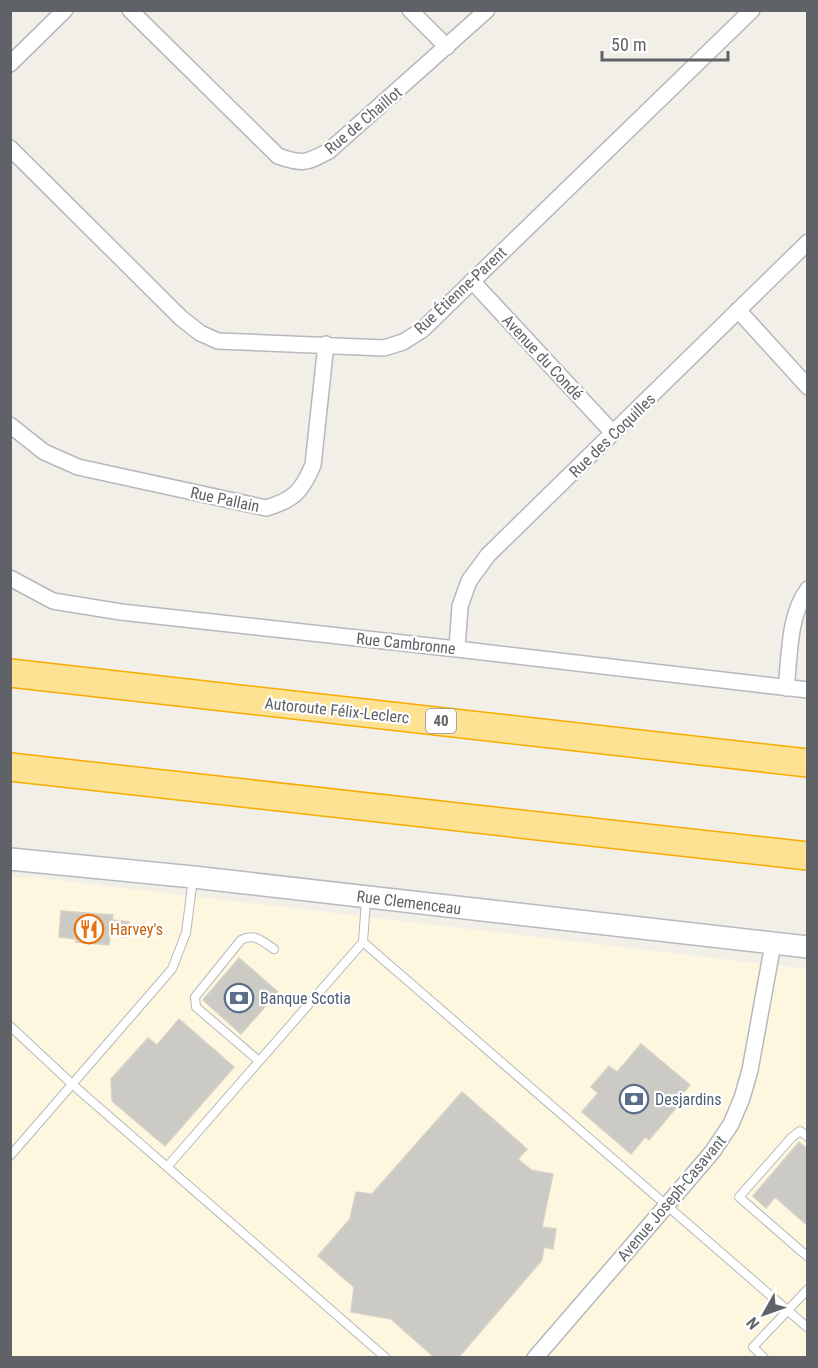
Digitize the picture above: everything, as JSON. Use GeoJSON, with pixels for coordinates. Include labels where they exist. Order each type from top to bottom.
{"type":"FeatureCollection","features":[{"type":"Feature","properties":{"kind":"highway","name":"Autoroute Félix-Leclerc"},"geometry":{"type":"LineString","coordinates":[[10,673],[807,763]]}},
{"type":"Feature","properties":{"kind":"highway"},"geometry":{"type":"LineString","coordinates":[[10,767],[807,856]]}},
{"type":"Feature","properties":{"kind":"street"},"geometry":{"type":"LineString","coordinates":[[10,64],[65,10]]}},
{"type":"Feature","properties":{"kind":"street","name":"Rue de Chaillot"},"geometry":{"type":"LineString","coordinates":[[130,10],[278,156],[298,164],[329,151],[487,10]]}},
{"type":"Feature","properties":{"kind":"street"},"geometry":{"type":"LineString","coordinates":[[410,10],[447,47]]}},
{"type":"Feature","properties":{"kind":"street","name":"Rue Étienne-Parent"},"geometry":{"type":"LineString","coordinates":[[10,148],[181,318],[200,333],[218,341],[384,348],[403,342],[422,330],[752,10]]}},
{"type":"Feature","properties":{"kind":"street","name":"Rue des Coquilles"},"geometry":{"type":"LineString","coordinates":[[457,649],[460,606],[469,581],[488,555],[807,242]]}},
{"type":"Feature","properties":{"kind":"street","name":"Avenue du Condé"},"geometry":{"type":"LineString","coordinates":[[472,280],[613,433]]}},
{"type":"Feature","properties":{"kind":"street"},"geometry":{"type":"LineString","coordinates":[[738,310],[807,387]]}},
{"type":"Feature","properties":{"kind":"street","name":"Rue Pallain"},"geometry":{"type":"LineString","coordinates":[[10,425],[44,452],[78,467],[266,508],[284,503],[295,495],[305,483],[313,465],[326,344]]}},
{"type":"Feature","properties":{"kind":"street","name":"Rue Cambronne"},"geometry":{"type":"LineString","coordinates":[[10,578],[53,601],[121,612],[807,690]]}},
{"type":"Feature","properties":{"kind":"street"},"geometry":{"type":"LineString","coordinates":[[786,688],[794,617],[807,589]]}},
{"type":"Feature","properties":{"kind":"street","name":"Rue Clemenceau"},"geometry":{"type":"LineString","coordinates":[[10,859],[193,877],[807,947]]}},
{"type":"Feature","properties":{"kind":"street","name":"Avenue Joseph-Casavant"},"geometry":{"type":"LineString","coordinates":[[535,1358],[668,1205],[713,1151],[731,1124],[750,1070],[774,944]]}},
{"type":"Feature","properties":{"kind":"lane"},"geometry":{"type":"LineString","coordinates":[[10,1156],[172,969],[186,933],[193,877]]}},
{"type":"Feature","properties":{"kind":"lane"},"geometry":{"type":"LineString","coordinates":[[167,1167],[363,942],[367,897]]}},
{"type":"Feature","properties":{"kind":"lane"},"geometry":{"type":"LineString","coordinates":[[259,1061],[196,1006],[195,997],[241,940],[248,936],[255,936],[274,949]]}},
{"type":"Feature","properties":{"kind":"lane"},"geometry":{"type":"LineString","coordinates":[[363,942],[807,1328]]}},
{"type":"Feature","properties":{"kind":"lane"},"geometry":{"type":"LineString","coordinates":[[10,1026],[72,1084],[386,1358]]}},
{"type":"Feature","properties":{"kind":"lane"},"geometry":{"type":"LineString","coordinates":[[807,1137],[800,1131],[792,1137],[739,1197],[807,1257]]}},
{"type":"Feature","properties":{"kind":"lane"},"geometry":{"type":"LineString","coordinates":[[764,1358],[753,1347],[807,1289]]}},
{"type":"Feature","properties":{"kind":"shaded area"},"geometry":{"type":"Polygon","coordinates":[[[31,877],[807,969],[807,1357],[11,1357],[10,878],[31,877]]]}},
{"type":"Feature","properties":{"kind":"building"},"geometry":{"type":"Polygon","coordinates":[[[61,911],[113,915],[112,920],[129,922],[128,937],[110,935],[109,945],[76,942],[76,939],[59,937],[61,911]]]}},
{"type":"Feature","properties":{"kind":"building"},"geometry":{"type":"Polygon","coordinates":[[[239,958],[278,992],[241,1034],[203,1000],[239,958]]]}},
{"type":"Feature","properties":{"kind":"building"},"geometry":{"type":"Polygon","coordinates":[[[179,1019],[234,1067],[165,1146],[112,1101],[111,1079],[148,1038],[157,1045],[179,1019]]]}},
{"type":"Feature","properties":{"kind":"building"},"geometry":{"type":"Polygon","coordinates":[[[641,1044],[690,1085],[677,1100],[680,1103],[649,1140],[645,1137],[631,1154],[582,1112],[598,1093],[591,1087],[609,1066],[617,1072],[641,1044]]]}},
{"type":"Feature","properties":{"kind":"building"},"geometry":{"type":"Polygon","coordinates":[[[462,1092],[527,1149],[518,1159],[531,1170],[553,1174],[542,1227],[556,1229],[553,1249],[544,1247],[542,1260],[458,1358],[435,1358],[391,1319],[351,1312],[354,1287],[318,1256],[350,1219],[356,1192],[372,1194],[462,1092]]]}},
{"type":"Feature","properties":{"kind":"building"},"geometry":{"type":"Polygon","coordinates":[[[799,1142],[807,1149],[807,1225],[775,1197],[766,1208],[753,1196],[799,1142]]]}},
{"type":"Feature","properties":{"kind":"place","name":"Harvey's"},"geometry":{"type":"Point","coordinates":[89,929]}},
{"type":"Feature","properties":{"kind":"place","name":"Banque Scotia"},"geometry":{"type":"Point","coordinates":[239,998]}},
{"type":"Feature","properties":{"kind":"place","name":"Desjardins"},"geometry":{"type":"Point","coordinates":[634,1099]}}]}
